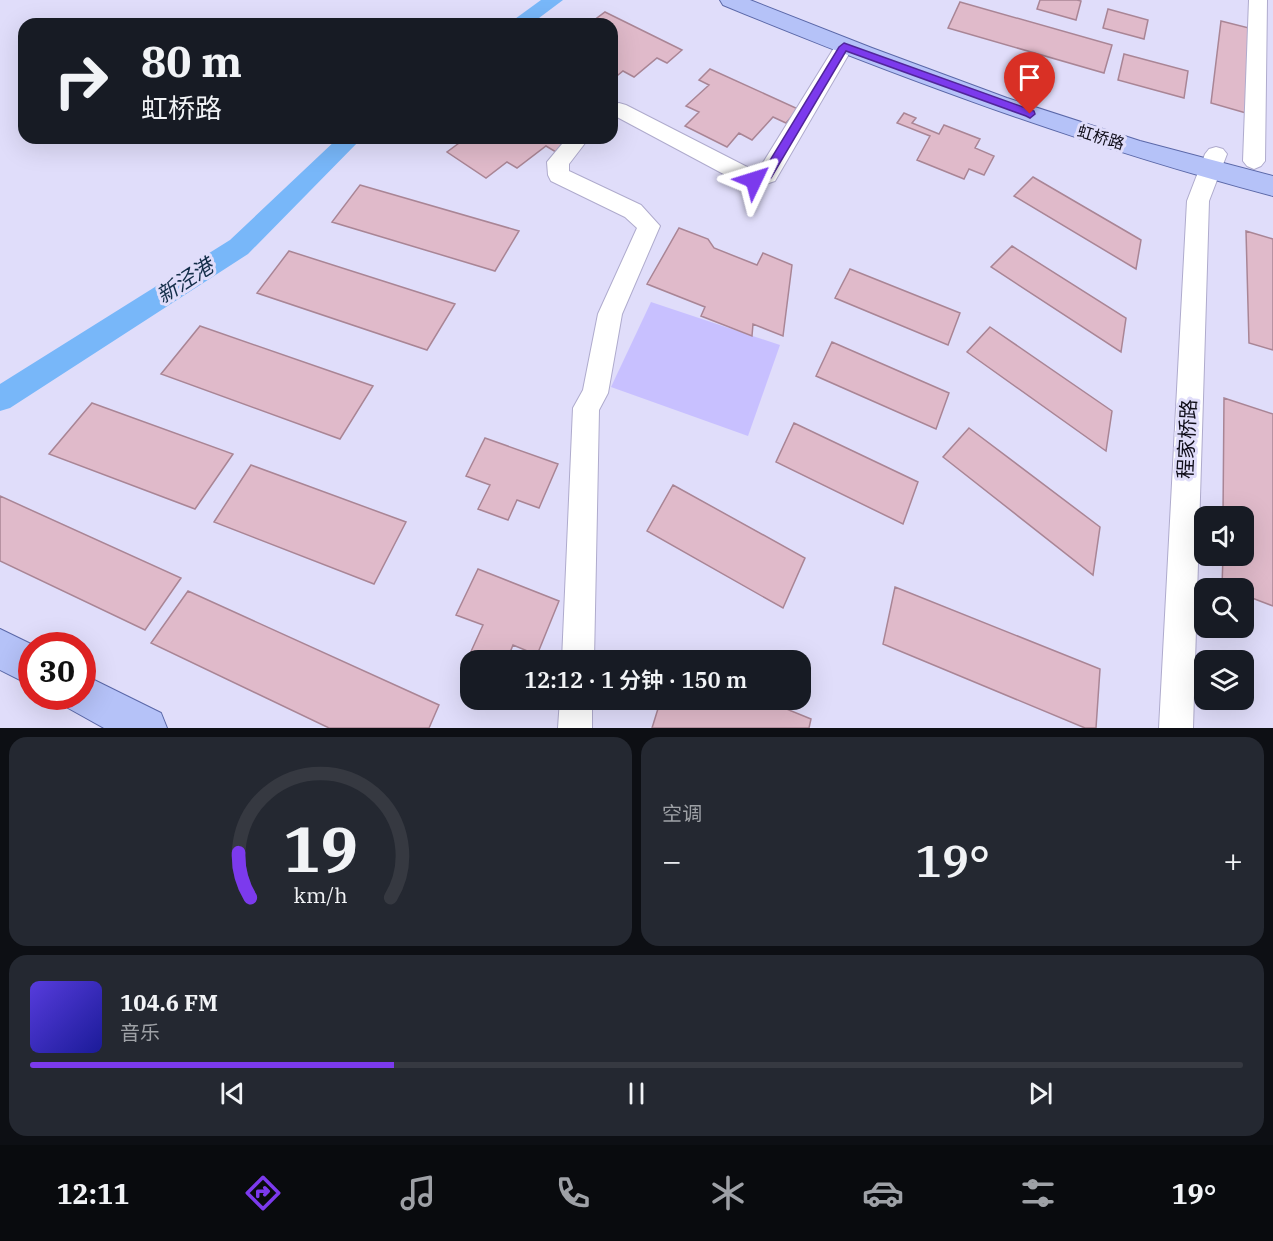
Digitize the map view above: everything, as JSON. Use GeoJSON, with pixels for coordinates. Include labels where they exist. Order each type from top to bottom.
{"type":"FeatureCollection","features":[{"type":"Feature","properties":{"kind":"main road","name":"虹桥路"},"geometry":{"type":"LineString","coordinates":[[731,0],[844,47],[1051,121],[1212,162],[1264,163]]}},
{"type":"Feature","properties":{"kind":"main road","name":"虹桥路"},"geometry":{"type":"LineString","coordinates":[[765,0],[1273,186]]}},
{"type":"Feature","properties":{"kind":"main road"},"geometry":{"type":"LineString","coordinates":[[0,649],[18,659]]}},
{"type":"Feature","properties":{"kind":"main road"},"geometry":{"type":"LineString","coordinates":[[96,701],[146,728]]}},
{"type":"Feature","properties":{"kind":"street"},"geometry":{"type":"LineString","coordinates":[[1258,0],[1264,163]]}},
{"type":"Feature","properties":{"kind":"street"},"geometry":{"type":"LineString","coordinates":[[618,110],[754,180],[767,175],[844,47]]}},
{"type":"Feature","properties":{"kind":"street"},"geometry":{"type":"LineString","coordinates":[[574,144],[558,162],[559,175],[633,211],[650,226],[610,314],[595,393],[586,408],[578,650]]}},
{"type":"Feature","properties":{"kind":"street","name":"程家桥路"},"geometry":{"type":"LineString","coordinates":[[1176,728],[1198,201],[1212,162]]}},
{"type":"Feature","properties":{"kind":"street"},"geometry":{"type":"LineString","coordinates":[[575,728],[576,710]]}},
{"type":"Feature","properties":{"kind":"shaded area"},"geometry":{"type":"Polygon","coordinates":[[[651,302],[780,345],[748,436],[611,387],[651,302]]]}},
{"type":"Feature","properties":{"kind":"building"},"geometry":{"type":"Polygon","coordinates":[[[1040,0],[1081,1],[1076,20],[1037,9],[1040,0]]]}},
{"type":"Feature","properties":{"kind":"building"},"geometry":{"type":"Polygon","coordinates":[[[960,2],[1112,45],[1104,73],[948,28],[960,2]]]}},
{"type":"Feature","properties":{"kind":"building"},"geometry":{"type":"Polygon","coordinates":[[[1108,9],[1148,20],[1144,39],[1103,28],[1108,9]]]}},
{"type":"Feature","properties":{"kind":"building"},"geometry":{"type":"Polygon","coordinates":[[[605,12],[617,18],[597,18],[605,12]]]}},
{"type":"Feature","properties":{"kind":"building"},"geometry":{"type":"Polygon","coordinates":[[[618,18],[682,50],[667,63],[657,58],[634,77],[623,71],[618,75],[618,18]]]}},
{"type":"Feature","properties":{"kind":"building"},"geometry":{"type":"Polygon","coordinates":[[[1221,21],[1253,29],[1246,113],[1211,103],[1221,21]]]}},
{"type":"Feature","properties":{"kind":"building"},"geometry":{"type":"Polygon","coordinates":[[[1124,54],[1188,71],[1184,98],[1118,80],[1124,54]]]}},
{"type":"Feature","properties":{"kind":"building"},"geometry":{"type":"Polygon","coordinates":[[[710,69],[798,109],[786,123],[773,117],[752,140],[739,133],[727,147],[685,126],[699,112],[686,106],[709,85],[699,80],[710,69]]]}},
{"type":"Feature","properties":{"kind":"building"},"geometry":{"type":"Polygon","coordinates":[[[904,113],[916,118],[912,123],[939,134],[944,125],[980,139],[975,148],[994,156],[984,175],[969,169],[964,179],[917,160],[930,136],[897,123],[904,113]]]}},
{"type":"Feature","properties":{"kind":"building"},"geometry":{"type":"Polygon","coordinates":[[[458,144],[566,144],[556,152],[546,146],[517,168],[507,162],[486,178],[447,152],[458,144]]]}},
{"type":"Feature","properties":{"kind":"building"},"geometry":{"type":"Polygon","coordinates":[[[1033,177],[1141,240],[1136,269],[1014,196],[1033,177]]]}},
{"type":"Feature","properties":{"kind":"building"},"geometry":{"type":"Polygon","coordinates":[[[360,185],[519,231],[495,271],[332,222],[360,185]]]}},
{"type":"Feature","properties":{"kind":"building"},"geometry":{"type":"Polygon","coordinates":[[[679,228],[708,239],[714,248],[757,265],[763,253],[792,265],[783,336],[753,324],[752,336],[701,316],[705,307],[647,284],[679,228]]]}},
{"type":"Feature","properties":{"kind":"building"},"geometry":{"type":"Polygon","coordinates":[[[1246,231],[1273,239],[1273,350],[1249,343],[1246,231]]]}},
{"type":"Feature","properties":{"kind":"building"},"geometry":{"type":"Polygon","coordinates":[[[1012,246],[1126,318],[1121,352],[991,267],[1012,246]]]}},
{"type":"Feature","properties":{"kind":"building"},"geometry":{"type":"Polygon","coordinates":[[[289,251],[455,304],[427,350],[257,293],[289,251]]]}},
{"type":"Feature","properties":{"kind":"building"},"geometry":{"type":"Polygon","coordinates":[[[850,269],[960,313],[948,345],[835,298],[850,269]]]}},
{"type":"Feature","properties":{"kind":"building"},"geometry":{"type":"Polygon","coordinates":[[[200,326],[373,386],[340,439],[161,374],[200,326]]]}},
{"type":"Feature","properties":{"kind":"building"},"geometry":{"type":"Polygon","coordinates":[[[990,327],[1112,411],[1106,451],[967,352],[990,327]]]}},
{"type":"Feature","properties":{"kind":"building"},"geometry":{"type":"Polygon","coordinates":[[[832,342],[949,393],[936,429],[816,376],[832,342]]]}},
{"type":"Feature","properties":{"kind":"building"},"geometry":{"type":"Polygon","coordinates":[[[1224,398],[1273,414],[1273,606],[1254,599],[1254,578],[1222,578],[1223,566],[1254,566],[1254,506],[1223,506],[1224,398]]]}},
{"type":"Feature","properties":{"kind":"building"},"geometry":{"type":"Polygon","coordinates":[[[92,403],[233,454],[195,509],[49,454],[92,403]]]}},
{"type":"Feature","properties":{"kind":"building"},"geometry":{"type":"Polygon","coordinates":[[[794,423],[918,482],[903,524],[776,462],[794,423]]]}},
{"type":"Feature","properties":{"kind":"building"},"geometry":{"type":"Polygon","coordinates":[[[969,428],[1100,527],[1093,575],[943,457],[969,428]]]}},
{"type":"Feature","properties":{"kind":"building"},"geometry":{"type":"Polygon","coordinates":[[[485,438],[558,464],[539,508],[517,500],[508,520],[478,509],[490,485],[466,476],[485,438]]]}},
{"type":"Feature","properties":{"kind":"building"},"geometry":{"type":"Polygon","coordinates":[[[251,465],[406,522],[374,584],[214,522],[251,465]]]}},
{"type":"Feature","properties":{"kind":"building"},"geometry":{"type":"Polygon","coordinates":[[[673,485],[805,558],[783,608],[647,531],[673,485]]]}},
{"type":"Feature","properties":{"kind":"building"},"geometry":{"type":"Polygon","coordinates":[[[0,496],[181,578],[145,630],[0,561],[0,496]]]}},
{"type":"Feature","properties":{"kind":"building"},"geometry":{"type":"Polygon","coordinates":[[[478,569],[559,601],[539,650],[525,650],[513,645],[511,650],[472,650],[483,625],[456,615],[478,569]]]}},
{"type":"Feature","properties":{"kind":"building"},"geometry":{"type":"Polygon","coordinates":[[[895,587],[1100,669],[1096,728],[1085,728],[883,644],[895,587]]]}},
{"type":"Feature","properties":{"kind":"building"},"geometry":{"type":"Polygon","coordinates":[[[188,591],[439,705],[429,728],[329,728],[151,643],[188,591]]]}},
{"type":"Feature","properties":{"kind":"building"},"geometry":{"type":"Polygon","coordinates":[[[658,710],[789,710],[811,719],[809,728],[652,728],[658,710]]]}},
{"type":"Feature","properties":{"kind":"waterway","name":"新泾港"},"geometry":{"type":"LineString","coordinates":[[527,18],[554,0]]}},
{"type":"Feature","properties":{"kind":"waterway","name":"新泾港"},"geometry":{"type":"LineString","coordinates":[[0,399],[239,247],[345,144]]}},
{"type":"Feature","properties":{"kind":"route"},"geometry":{"type":"LineString","coordinates":[[754,180],[767,175],[844,47],[1030,114]]}}]}
